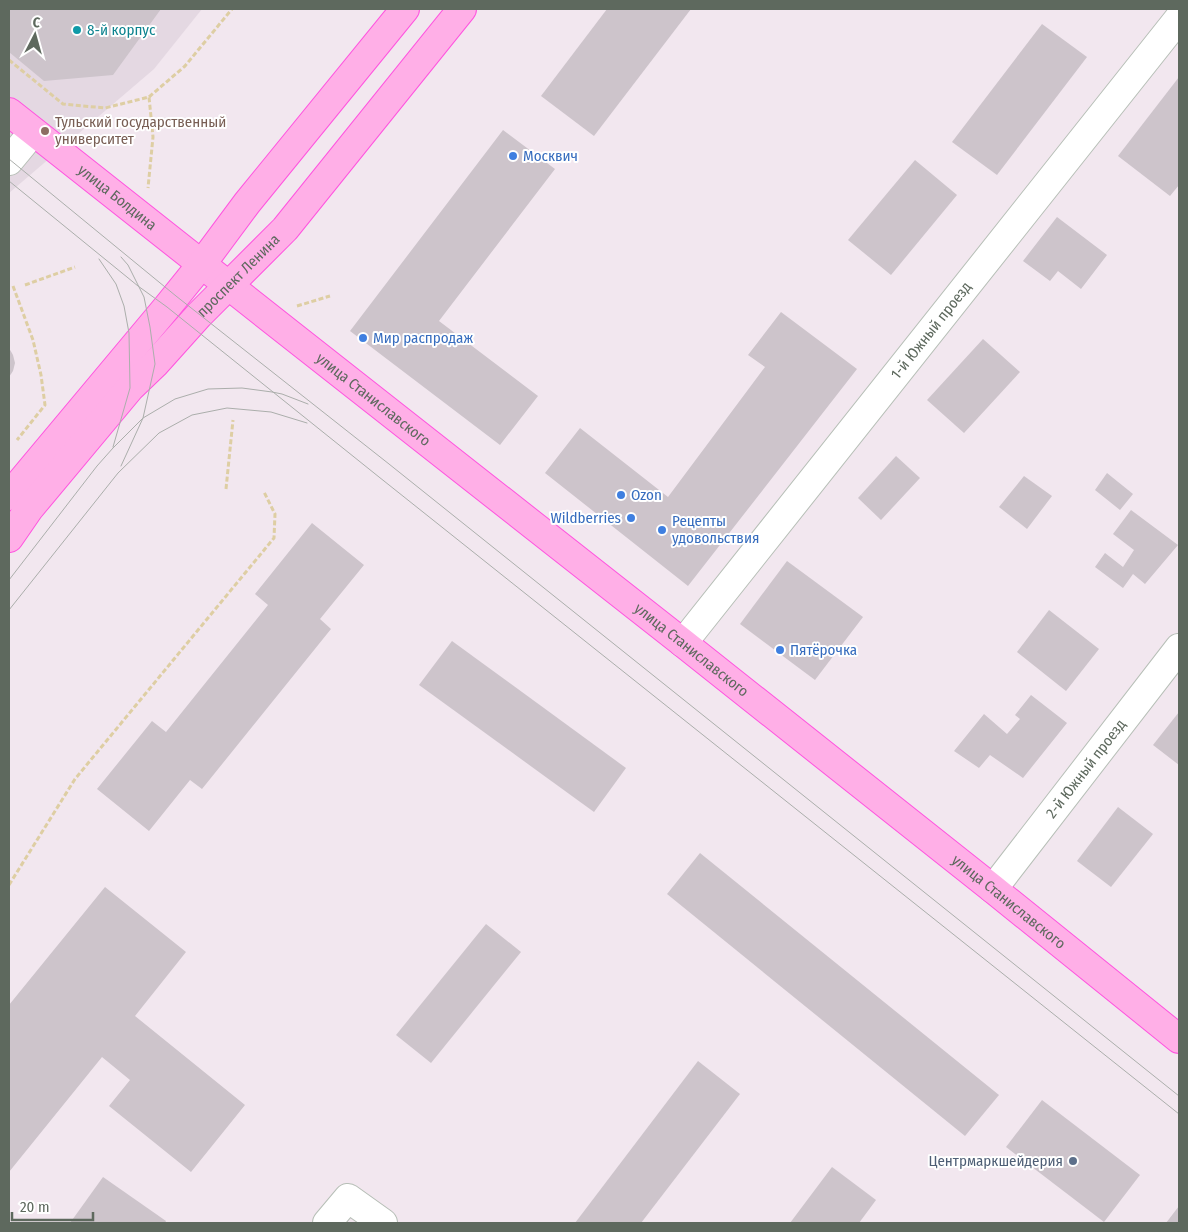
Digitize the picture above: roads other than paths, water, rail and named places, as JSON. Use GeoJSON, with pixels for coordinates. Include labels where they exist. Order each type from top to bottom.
{"type":"FeatureCollection","features":[{"type":"Feature","properties":{"kind":"main road","name":"проспект Ленина"},"geometry":{"type":"LineString","coordinates":[[9,496],[167,307],[247,203],[405,9]]}},
{"type":"Feature","properties":{"kind":"main road","name":"проспект Ленина"},"geometry":{"type":"LineString","coordinates":[[9,538],[29,509],[130,388],[155,364],[199,315],[285,229],[462,9]]}},
{"type":"Feature","properties":{"kind":"main road","name":"улица Болдина"},"geometry":{"type":"LineString","coordinates":[[9,112],[201,265]]}},
{"type":"Feature","properties":{"kind":"main road","name":"улица Станиславского"},"geometry":{"type":"LineString","coordinates":[[201,265],[683,643],[1179,1039]]}},
{"type":"Feature","properties":{"kind":"street","name":"1-й Южный проезд"},"geometry":{"type":"LineString","coordinates":[[683,643],[1179,18]]}},
{"type":"Feature","properties":{"kind":"street"},"geometry":{"type":"LineString","coordinates":[[9,161],[33,132]]}},
{"type":"Feature","properties":{"kind":"street","name":"2-й Южный проезд"},"geometry":{"type":"LineString","coordinates":[[993,889],[1179,648]]}},
{"type":"Feature","properties":{"kind":"street"},"geometry":{"type":"LineString","coordinates":[[327,1223],[348,1198],[383,1223]]}},
{"type":"Feature","properties":{"kind":"tram line"},"geometry":{"type":"LineString","coordinates":[[9,159],[176,296],[1179,1096]]}},
{"type":"Feature","properties":{"kind":"tram line"},"geometry":{"type":"LineString","coordinates":[[9,181],[138,286],[167,307],[1179,1114]]}},
{"type":"Feature","properties":{"kind":"tram line"},"geometry":{"type":"LineString","coordinates":[[121,257],[128,265],[144,297],[155,364],[143,418],[121,466]]}},
{"type":"Feature","properties":{"kind":"tram line"},"geometry":{"type":"LineString","coordinates":[[99,259],[116,284],[124,306],[129,333],[130,388],[113,447]]}},
{"type":"Feature","properties":{"kind":"tram line"},"geometry":{"type":"LineString","coordinates":[[9,580],[113,448],[143,418],[175,399],[208,389],[242,388],[282,394],[308,404]]}},
{"type":"Feature","properties":{"kind":"tram line"},"geometry":{"type":"LineString","coordinates":[[9,610],[118,473],[159,433],[192,415],[227,408],[271,412],[307,423]]}},
{"type":"Feature","properties":{"kind":"place","name":"8-й корпус"},"geometry":{"type":"Point","coordinates":[77,30]}},
{"type":"Feature","properties":{"kind":"place","name":"Тульский государственный университет"},"geometry":{"type":"Point","coordinates":[45,131]}},
{"type":"Feature","properties":{"kind":"place","name":"Москвич"},"geometry":{"type":"Point","coordinates":[513,156]}},
{"type":"Feature","properties":{"kind":"place","name":"Мир распродаж"},"geometry":{"type":"Point","coordinates":[363,338]}},
{"type":"Feature","properties":{"kind":"place","name":"Ozon"},"geometry":{"type":"Point","coordinates":[621,495]}},
{"type":"Feature","properties":{"kind":"place","name":"Wildberries"},"geometry":{"type":"Point","coordinates":[631,518]}},
{"type":"Feature","properties":{"kind":"place","name":"Рецепты удовольствия"},"geometry":{"type":"Point","coordinates":[662,530]}},
{"type":"Feature","properties":{"kind":"place","name":"Пятёрочка"},"geometry":{"type":"Point","coordinates":[780,650]}},
{"type":"Feature","properties":{"kind":"place","name":"Центрмаркшейдерия"},"geometry":{"type":"Point","coordinates":[1073,1161]}}]}
